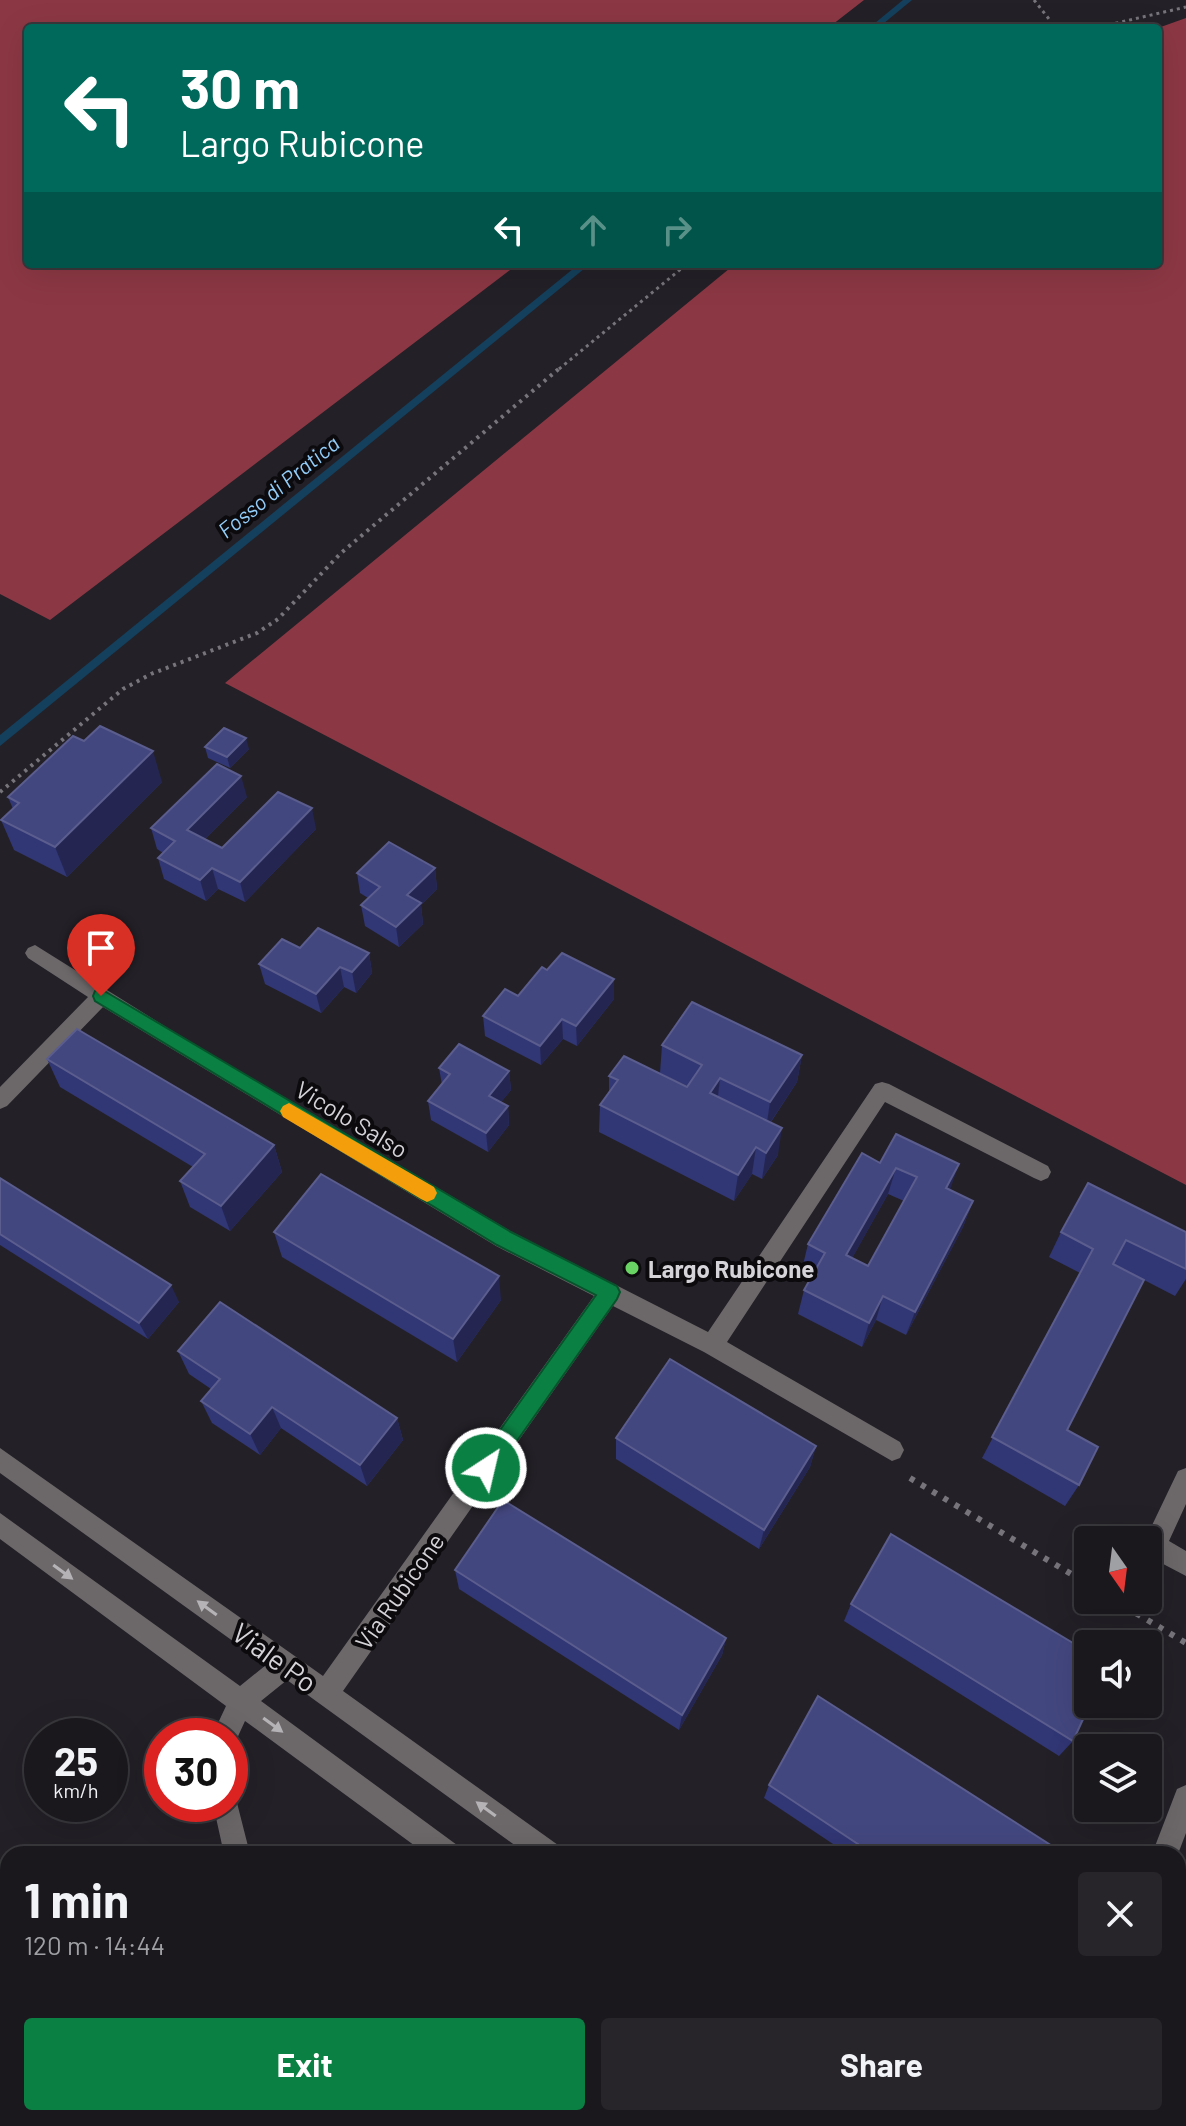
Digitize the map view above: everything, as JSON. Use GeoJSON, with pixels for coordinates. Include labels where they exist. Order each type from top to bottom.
{"type":"FeatureCollection","features":[{"type":"Feature","properties":{"kind":"street","name":"Vicolo Salso"},"geometry":{"type":"LineString","coordinates":[[35,953],[175,1043],[504,1239],[610,1292]]}},
{"type":"Feature","properties":{"kind":"street"},"geometry":{"type":"LineString","coordinates":[[0,1100],[101,996]]}},
{"type":"Feature","properties":{"kind":"street"},"geometry":{"type":"LineString","coordinates":[[712,1345],[882,1090],[1041,1172]]}},
{"type":"Feature","properties":{"kind":"street"},"geometry":{"type":"LineString","coordinates":[[610,1292],[712,1345],[892,1450]]}},
{"type":"Feature","properties":{"kind":"street","name":"Via Rubicone"},"geometry":{"type":"LineString","coordinates":[[326,1693],[610,1292]]}},
{"type":"Feature","properties":{"kind":"street","name":"Viale Po"},"geometry":{"type":"LineString","coordinates":[[0,1459],[538,1846]]}},
{"type":"Feature","properties":{"kind":"street"},"geometry":{"type":"LineString","coordinates":[[1186,1479],[1154,1546],[1186,1564]]}},
{"type":"Feature","properties":{"kind":"street"},"geometry":{"type":"LineString","coordinates":[[0,1525],[437,1846]]}},
{"type":"Feature","properties":{"kind":"street"},"geometry":{"type":"LineString","coordinates":[[233,1718],[241,1702],[286,1665]]}},
{"type":"Feature","properties":{"kind":"street"},"geometry":{"type":"LineString","coordinates":[[1168,1846],[1186,1798]]}},
{"type":"Feature","properties":{"kind":"street"},"geometry":{"type":"LineString","coordinates":[[230,1822],[235,1846]]}},
{"type":"Feature","properties":{"kind":"path"},"geometry":{"type":"LineString","coordinates":[[1034,0],[1049,19],[1049,24]]}},
{"type":"Feature","properties":{"kind":"path"},"geometry":{"type":"LineString","coordinates":[[1112,24],[1186,7]]}},
{"type":"Feature","properties":{"kind":"path"},"geometry":{"type":"LineString","coordinates":[[0,792],[123,689],[151,674],[257,633],[278,619],[341,553],[682,268]]}},
{"type":"Feature","properties":{"kind":"path"},"geometry":{"type":"LineString","coordinates":[[892,1450],[885,1463],[1074,1576]]}},
{"type":"Feature","properties":{"kind":"path"},"geometry":{"type":"LineString","coordinates":[[1137,1614],[1186,1643]]}},
{"type":"Feature","properties":{"kind":"shaded area"},"geometry":{"type":"Polygon","coordinates":[[[0,0],[864,0],[833,24],[24,24],[24,268],[513,268],[50,620],[0,594],[0,0]]]}},
{"type":"Feature","properties":{"kind":"shaded area"},"geometry":{"type":"Polygon","coordinates":[[[1186,18],[1186,1185],[225,683],[730,268],[1162,268],[1162,27],[1186,18]]]}},
{"type":"Feature","properties":{"kind":"building"},"geometry":{"type":"Polygon","coordinates":[[[100,726],[153,751],[55,847],[1,820],[19,803],[8,797],[73,736],[84,741],[100,726]]]}},
{"type":"Feature","properties":{"kind":"building"},"geometry":{"type":"Polygon","coordinates":[[[224,728],[246,738],[227,757],[205,747],[224,728]]]}},
{"type":"Feature","properties":{"kind":"building"},"geometry":{"type":"Polygon","coordinates":[[[217,764],[241,776],[187,830],[222,848],[278,792],[312,808],[240,882],[212,868],[200,880],[158,858],[175,841],[151,828],[217,764]]]}},
{"type":"Feature","properties":{"kind":"building"},"geometry":{"type":"Polygon","coordinates":[[[389,842],[435,868],[407,895],[421,903],[396,927],[361,905],[380,887],[357,873],[389,842]]]}},
{"type":"Feature","properties":{"kind":"building"},"geometry":{"type":"Polygon","coordinates":[[[318,928],[369,953],[352,972],[340,967],[316,994],[259,964],[282,939],[300,948],[318,928]]]}},
{"type":"Feature","properties":{"kind":"building"},"geometry":{"type":"Polygon","coordinates":[[[562,953],[614,979],[576,1026],[562,1019],[540,1046],[483,1016],[505,989],[518,996],[542,967],[547,970],[562,953]]]}},
{"type":"Feature","properties":{"kind":"building"},"geometry":{"type":"Polygon","coordinates":[[[692,1002],[802,1055],[770,1102],[720,1078],[710,1093],[782,1128],[766,1153],[756,1147],[738,1175],[600,1105],[618,1080],[609,1076],[624,1056],[687,1087],[702,1065],[662,1045],[692,1002]]]}},
{"type":"Feature","properties":{"kind":"building"},"geometry":{"type":"Polygon","coordinates":[[[77,1029],[274,1145],[221,1206],[180,1181],[205,1154],[47,1059],[77,1029]]]}},
{"type":"Feature","properties":{"kind":"building"},"geometry":{"type":"Polygon","coordinates":[[[459,1044],[509,1071],[489,1096],[508,1106],[486,1133],[428,1101],[450,1074],[439,1068],[459,1044]]]}},
{"type":"Feature","properties":{"kind":"building"},"geometry":{"type":"Polygon","coordinates":[[[896,1134],[959,1164],[946,1188],[973,1201],[915,1312],[883,1296],[869,1323],[804,1290],[825,1253],[808,1244],[862,1153],[880,1163],[896,1134]],[[896,1168],[846,1255],[868,1266],[917,1177],[896,1168]]]}},
{"type":"Feature","properties":{"kind":"building"},"geometry":{"type":"Polygon","coordinates":[[[321,1174],[499,1276],[453,1339],[274,1232],[321,1174]]]}},
{"type":"Feature","properties":{"kind":"building"},"geometry":{"type":"Polygon","coordinates":[[[0,1178],[171,1285],[139,1323],[0,1234],[0,1178]]]}},
{"type":"Feature","properties":{"kind":"building"},"geometry":{"type":"Polygon","coordinates":[[[1088,1183],[1186,1232],[1186,1269],[1126,1240],[1113,1264],[1144,1280],[1067,1430],[1098,1447],[1079,1485],[992,1437],[1093,1249],[1061,1232],[1088,1183]]]}},
{"type":"Feature","properties":{"kind":"building"},"geometry":{"type":"Polygon","coordinates":[[[220,1302],[397,1418],[360,1465],[272,1407],[250,1434],[201,1401],[220,1379],[178,1351],[220,1302]]]}},
{"type":"Feature","properties":{"kind":"building"},"geometry":{"type":"Polygon","coordinates":[[[670,1359],[816,1446],[764,1530],[616,1438],[670,1359]]]}},
{"type":"Feature","properties":{"kind":"building"},"geometry":{"type":"Polygon","coordinates":[[[503,1500],[726,1638],[682,1715],[455,1570],[503,1500]]]}},
{"type":"Feature","properties":{"kind":"building"},"geometry":{"type":"Polygon","coordinates":[[[891,1534],[1074,1644],[1074,1718],[1084,1718],[1073,1741],[851,1604],[891,1534]]]}},
{"type":"Feature","properties":{"kind":"building"},"geometry":{"type":"Polygon","coordinates":[[[818,1696],[1052,1846],[861,1846],[769,1785],[818,1696]]]}},
{"type":"Feature","properties":{"kind":"waterway","name":"Fosso di Pratica"},"geometry":{"type":"LineString","coordinates":[[878,24],[908,0]]}},
{"type":"Feature","properties":{"kind":"waterway","name":"Fosso di Pratica"},"geometry":{"type":"LineString","coordinates":[[0,742],[580,268]]}},
{"type":"Feature","properties":{"kind":"slow traffic"},"geometry":{"type":"LineString","coordinates":[[289,1111],[427,1193]]}},
{"type":"Feature","properties":{"kind":"place","name":"Largo Rubicone"},"geometry":{"type":"Point","coordinates":[632,1268]}},
{"type":"Feature","properties":{"kind":"route"},"geometry":{"type":"LineString","coordinates":[[101,996],[504,1239],[610,1292],[486,1468]]}}]}
